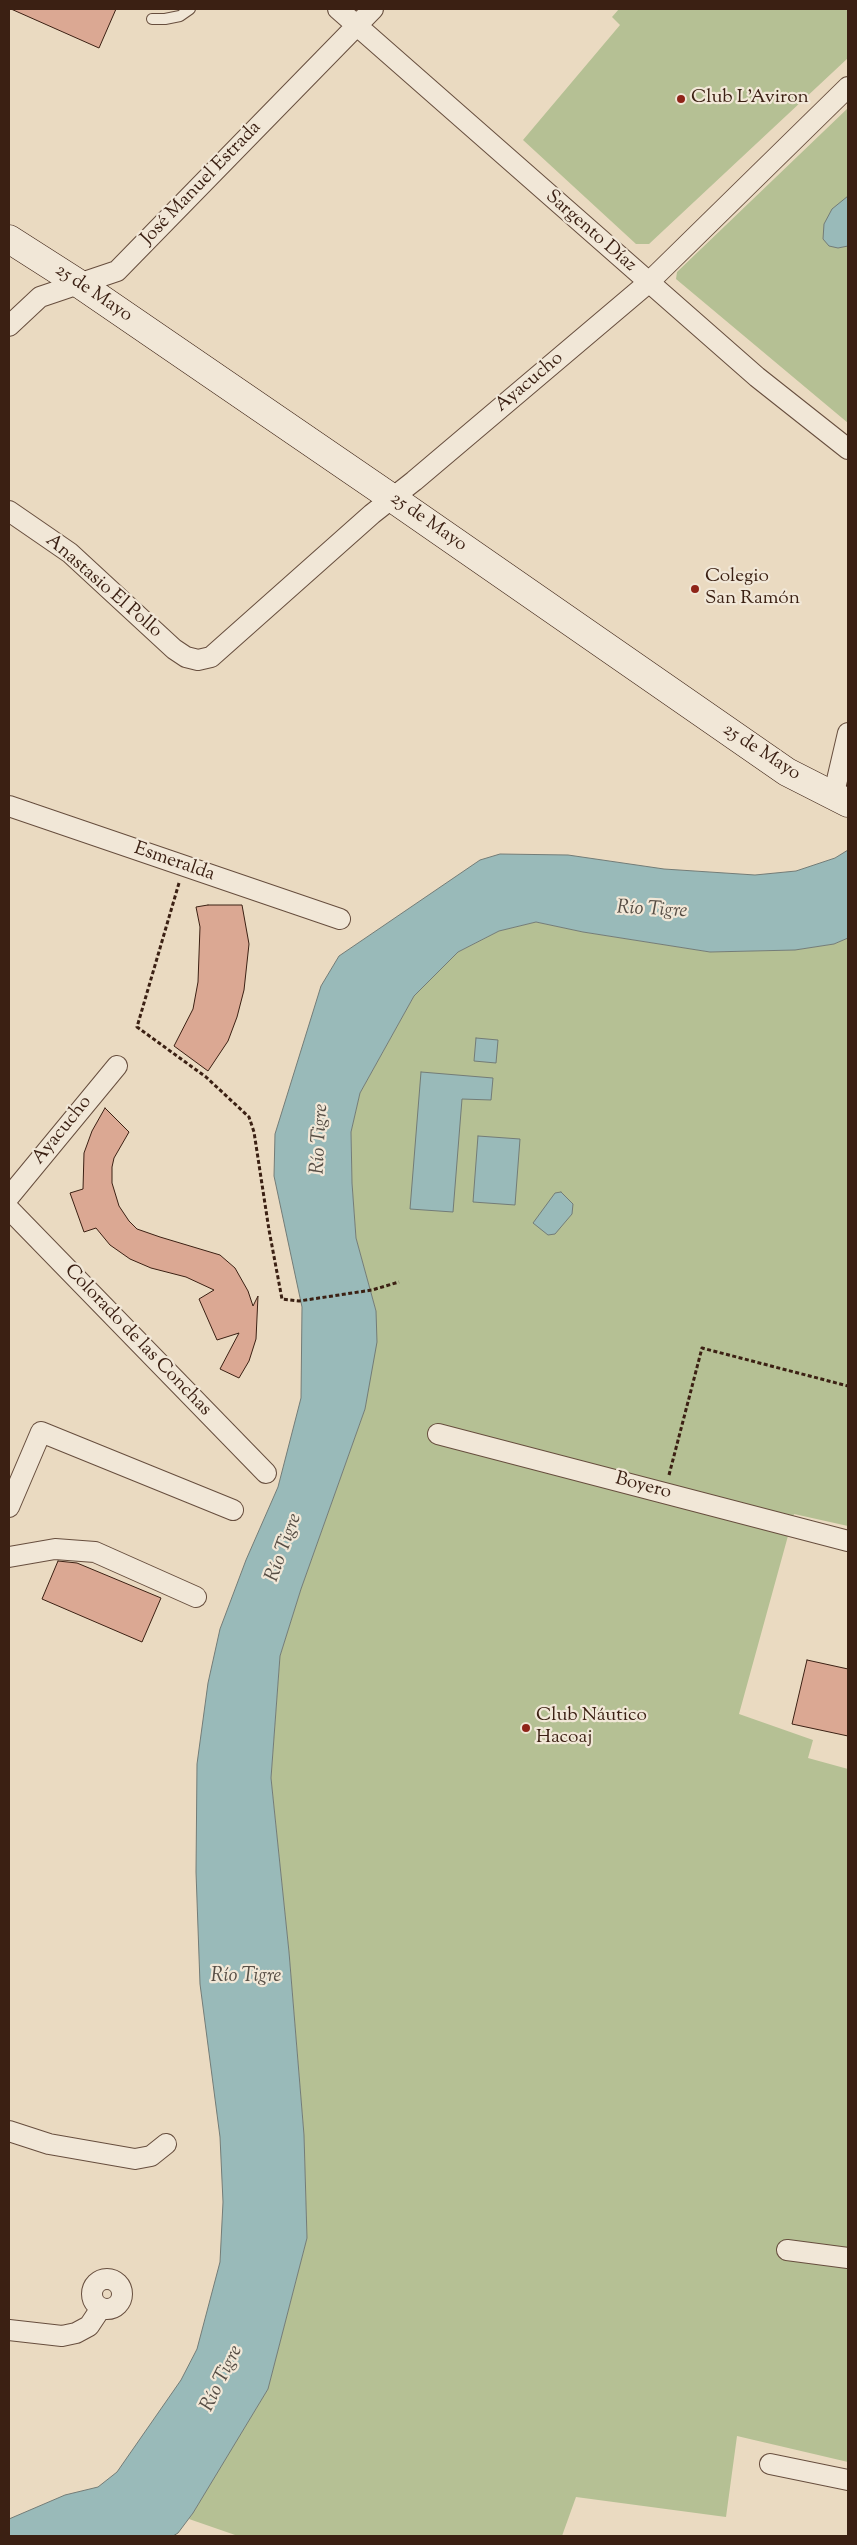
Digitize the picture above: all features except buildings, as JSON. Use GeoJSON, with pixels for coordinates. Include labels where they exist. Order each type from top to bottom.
{"type":"FeatureCollection","features":[{"type":"Feature","properties":{"kind":"main road","name":"25 de Mayo"},"geometry":{"type":"LineString","coordinates":[[9,239],[81,285],[392,498],[787,772],[841,800]]}},
{"type":"Feature","properties":{"kind":"street","name":"Sargento Díaz"},"geometry":{"type":"LineString","coordinates":[[338,9],[648,283],[757,377],[848,449]]}},
{"type":"Feature","properties":{"kind":"street","name":"José Manuel Estrada"},"geometry":{"type":"LineString","coordinates":[[9,326],[40,297],[116,272],[372,9]]}},
{"type":"Feature","properties":{"kind":"street","name":"Ayacucho"},"geometry":{"type":"LineString","coordinates":[[198,660],[211,657],[222,649],[392,498],[648,283],[848,87]]}},
{"type":"Feature","properties":{"kind":"street","name":"Anastasio El Pollo"},"geometry":{"type":"LineString","coordinates":[[9,511],[70,553],[174,649],[186,657],[198,660]]}},
{"type":"Feature","properties":{"kind":"street"},"geometry":{"type":"LineString","coordinates":[[841,800],[848,733]]}},
{"type":"Feature","properties":{"kind":"street","name":"Esmeralda"},"geometry":{"type":"LineString","coordinates":[[9,806],[340,919]]}},
{"type":"Feature","properties":{"kind":"street","name":"Ayacucho"},"geometry":{"type":"LineString","coordinates":[[9,1197],[116,1066]]}},
{"type":"Feature","properties":{"kind":"street","name":"Colorado de las Conchas"},"geometry":{"type":"LineString","coordinates":[[9,1209],[266,1473]]}},
{"type":"Feature","properties":{"kind":"street"},"geometry":{"type":"LineString","coordinates":[[9,1507],[41,1432],[233,1510]]}},
{"type":"Feature","properties":{"kind":"street","name":"Boyero"},"geometry":{"type":"LineString","coordinates":[[438,1434],[848,1541]]}},
{"type":"Feature","properties":{"kind":"street"},"geometry":{"type":"LineString","coordinates":[[9,1557],[55,1550],[95,1552],[196,1597]]}},
{"type":"Feature","properties":{"kind":"street"},"geometry":{"type":"LineString","coordinates":[[9,2132],[49,2144],[135,2159],[151,2156],[166,2144]]}},
{"type":"Feature","properties":{"kind":"street"},"geometry":{"type":"LineString","coordinates":[[787,2250],[848,2258]]}},
{"type":"Feature","properties":{"kind":"street"},"geometry":{"type":"LineString","coordinates":[[9,2330],[62,2336],[76,2333],[88,2326],[101,2308]]}},
{"type":"Feature","properties":{"kind":"street"},"geometry":{"type":"LineString","coordinates":[[770,2464],[848,2480]]}},
{"type":"Feature","properties":{"kind":"lane"},"geometry":{"type":"LineString","coordinates":[[152,19],[180,16],[190,9]]}},
{"type":"Feature","properties":{"kind":"path"},"geometry":{"type":"LineString","coordinates":[[184,866],[137,1027],[206,1077],[249,1117],[254,1132],[282,1299],[300,1301],[372,1290],[400,1282]]}},
{"type":"Feature","properties":{"kind":"path"},"geometry":{"type":"LineString","coordinates":[[664,1493],[702,1348],[848,1386]]}},
{"type":"Feature","properties":{"kind":"green space","name":"Club L'Aviron"},"geometry":{"type":"Polygon","coordinates":[[[619,9],[848,9],[848,58],[649,244],[636,244],[523,140],[620,25],[612,17],[619,9]]]}},
{"type":"Feature","properties":{"kind":"green space","name":"Club L'Aviron"},"geometry":{"type":"Polygon","coordinates":[[[848,108],[848,423],[676,279],[677,272],[848,108]]]}},
{"type":"Feature","properties":{"kind":"green space","name":"Club Náutico Hacoaj"},"geometry":{"type":"Polygon","coordinates":[[[536,922],[583,932],[710,952],[795,950],[834,944],[848,938],[848,1526],[794,1514],[739,1714],[813,1740],[808,1758],[848,1769],[848,2462],[737,2436],[726,2517],[576,2497],[562,2536],[238,2536],[189,2519],[268,2389],[307,2238],[304,2135],[289,1952],[271,1778],[280,1656],[301,1589],[365,1409],[368,1389],[376,1311],[356,1238],[351,1132],[360,1093],[414,996],[458,952],[499,931],[536,922]]]}},
{"type":"Feature","properties":{"kind":"water"},"geometry":{"type":"Polygon","coordinates":[[[848,196],[848,246],[838,248],[829,246],[823,239],[824,224],[832,209],[848,196]]]}},
{"type":"Feature","properties":{"kind":"water","name":"Río Tigre"},"geometry":{"type":"Polygon","coordinates":[[[848,850],[848,938],[834,944],[795,950],[710,952],[583,932],[536,922],[499,931],[458,952],[414,996],[360,1093],[351,1132],[352,1183],[356,1238],[376,1311],[377,1342],[365,1409],[301,1589],[280,1656],[271,1778],[289,1952],[304,2135],[307,2238],[268,2389],[193,2513],[178,2533],[173,2536],[9,2536],[9,2519],[65,2495],[98,2487],[117,2472],[181,2380],[197,2349],[220,2262],[223,2202],[220,2137],[200,1984],[196,1872],[197,1764],[208,1683],[220,1629],[246,1560],[278,1487],[301,1398],[302,1307],[274,1176],[275,1134],[321,986],[339,956],[480,860],[500,854],[568,855],[664,869],[755,875],[796,871],[835,858],[848,850]]]}},
{"type":"Feature","properties":{"kind":"water"},"geometry":{"type":"Polygon","coordinates":[[[476,1038],[498,1040],[496,1063],[474,1061],[476,1038]]]}},
{"type":"Feature","properties":{"kind":"water"},"geometry":{"type":"Polygon","coordinates":[[[421,1072],[493,1078],[491,1100],[462,1099],[453,1212],[410,1209],[421,1072]]]}},
{"type":"Feature","properties":{"kind":"water"},"geometry":{"type":"Polygon","coordinates":[[[478,1136],[520,1139],[515,1205],[473,1202],[478,1136]]]}},
{"type":"Feature","properties":{"kind":"water"},"geometry":{"type":"Polygon","coordinates":[[[561,1192],[573,1204],[572,1214],[555,1234],[548,1235],[533,1223],[555,1193],[561,1192]]]}},
{"type":"Feature","properties":{"kind":"place","name":"Club L'Aviron"},"geometry":{"type":"Point","coordinates":[681,99]}},
{"type":"Feature","properties":{"kind":"place","name":"Colegio San Ramón"},"geometry":{"type":"Point","coordinates":[695,589]}},
{"type":"Feature","properties":{"kind":"place","name":"Club Náutico Hacoaj"},"geometry":{"type":"Point","coordinates":[526,1728]}}]}
